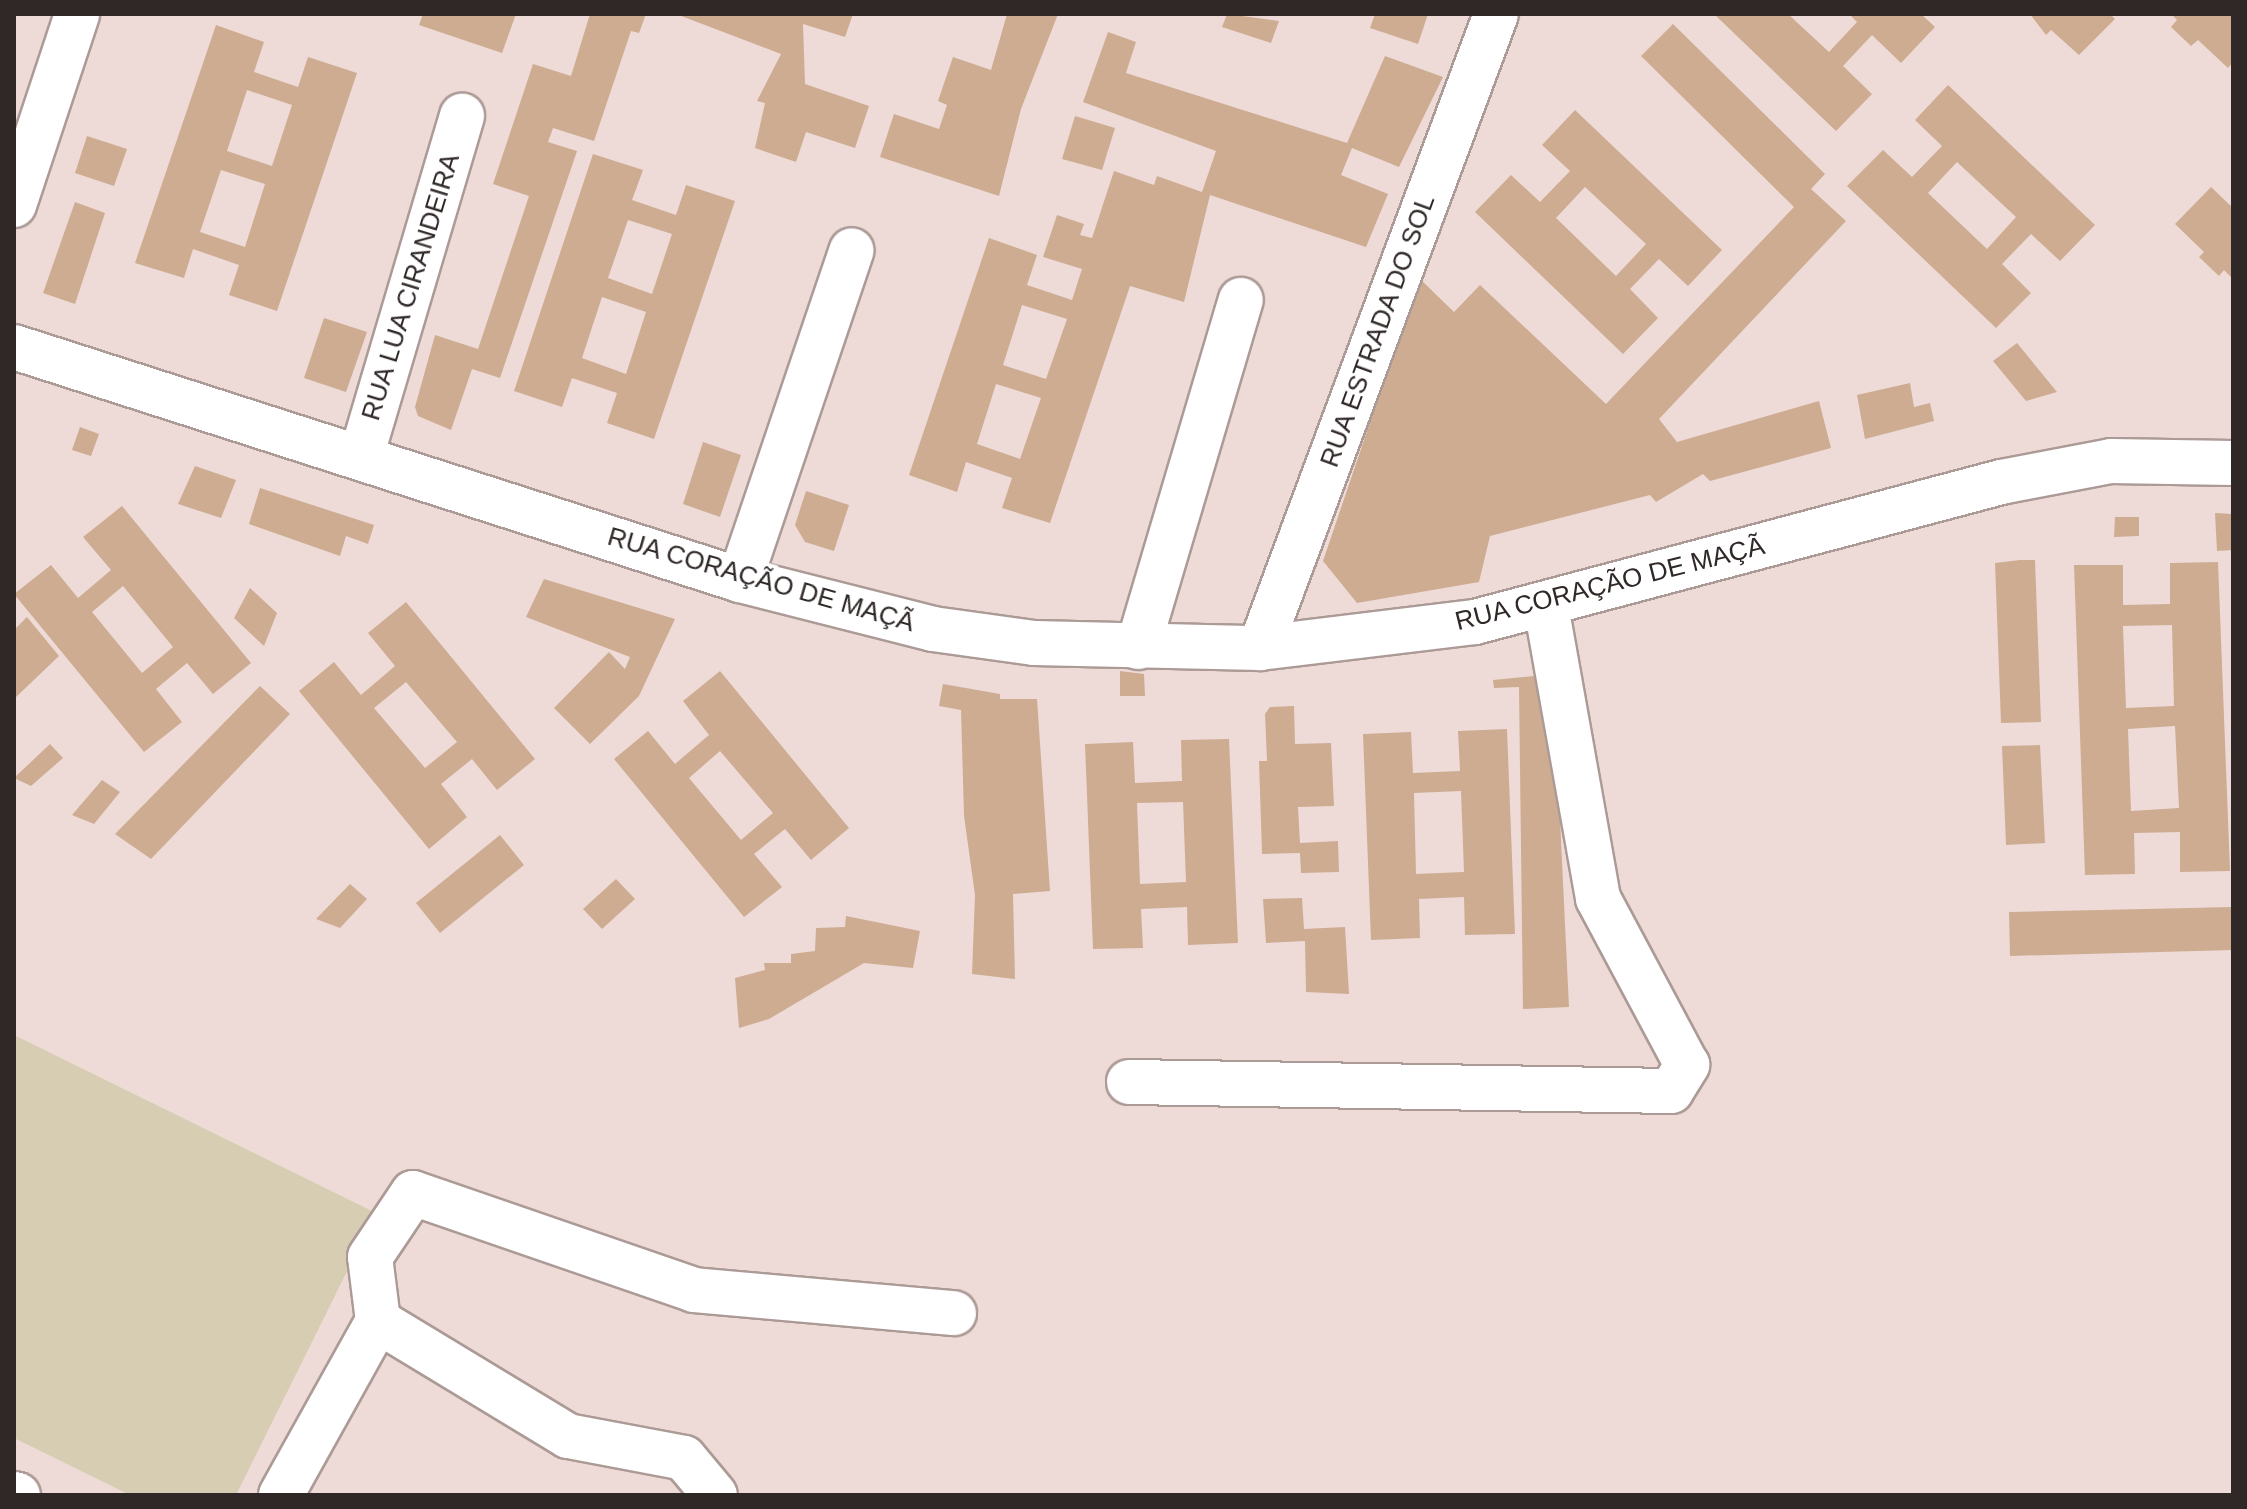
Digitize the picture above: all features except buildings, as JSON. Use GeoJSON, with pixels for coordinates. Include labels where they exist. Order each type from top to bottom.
{"type":"FeatureCollection","features":[{"type":"Feature","properties":{"kind":"street"},"geometry":{"type":"LineString","coordinates":[[14,205],[77,14]]}},
{"type":"Feature","properties":{"kind":"street","name":"RUA ESTRADA DO SOL"},"geometry":{"type":"LineString","coordinates":[[1260,648],[1496,14]]}},
{"type":"Feature","properties":{"kind":"street","name":"RUA LUA CIRANDEIRA"},"geometry":{"type":"LineString","coordinates":[[361,457],[462,116]]}},
{"type":"Feature","properties":{"kind":"street"},"geometry":{"type":"LineString","coordinates":[[740,580],[852,250]]}},
{"type":"Feature","properties":{"kind":"street"},"geometry":{"type":"LineString","coordinates":[[1138,647],[1241,300]]}},
{"type":"Feature","properties":{"kind":"street","name":"RUA CORAÇÃO DE MAÇÃ"},"geometry":{"type":"LineString","coordinates":[[14,347],[740,580],[933,629],[1034,643],[1260,648],[1475,622],[2001,482],[2111,461],[2233,463]]}},
{"type":"Feature","properties":{"kind":"street"},"geometry":{"type":"LineString","coordinates":[[1129,1082],[1671,1091],[1687,1065],[1598,898],[1546,605]]}},
{"type":"Feature","properties":{"kind":"street"},"geometry":{"type":"LineString","coordinates":[[281,1495],[378,1321],[370,1257],[413,1193],[694,1290],[954,1313]]}},
{"type":"Feature","properties":{"kind":"street"},"geometry":{"type":"LineString","coordinates":[[378,1321],[568,1436],[684,1458],[715,1495]]}},
{"type":"Feature","properties":{"kind":"shaded area"},"geometry":{"type":"Polygon","coordinates":[[[14,1035],[376,1213],[236,1495],[130,1495],[14,1438],[14,1035]]]}}]}
